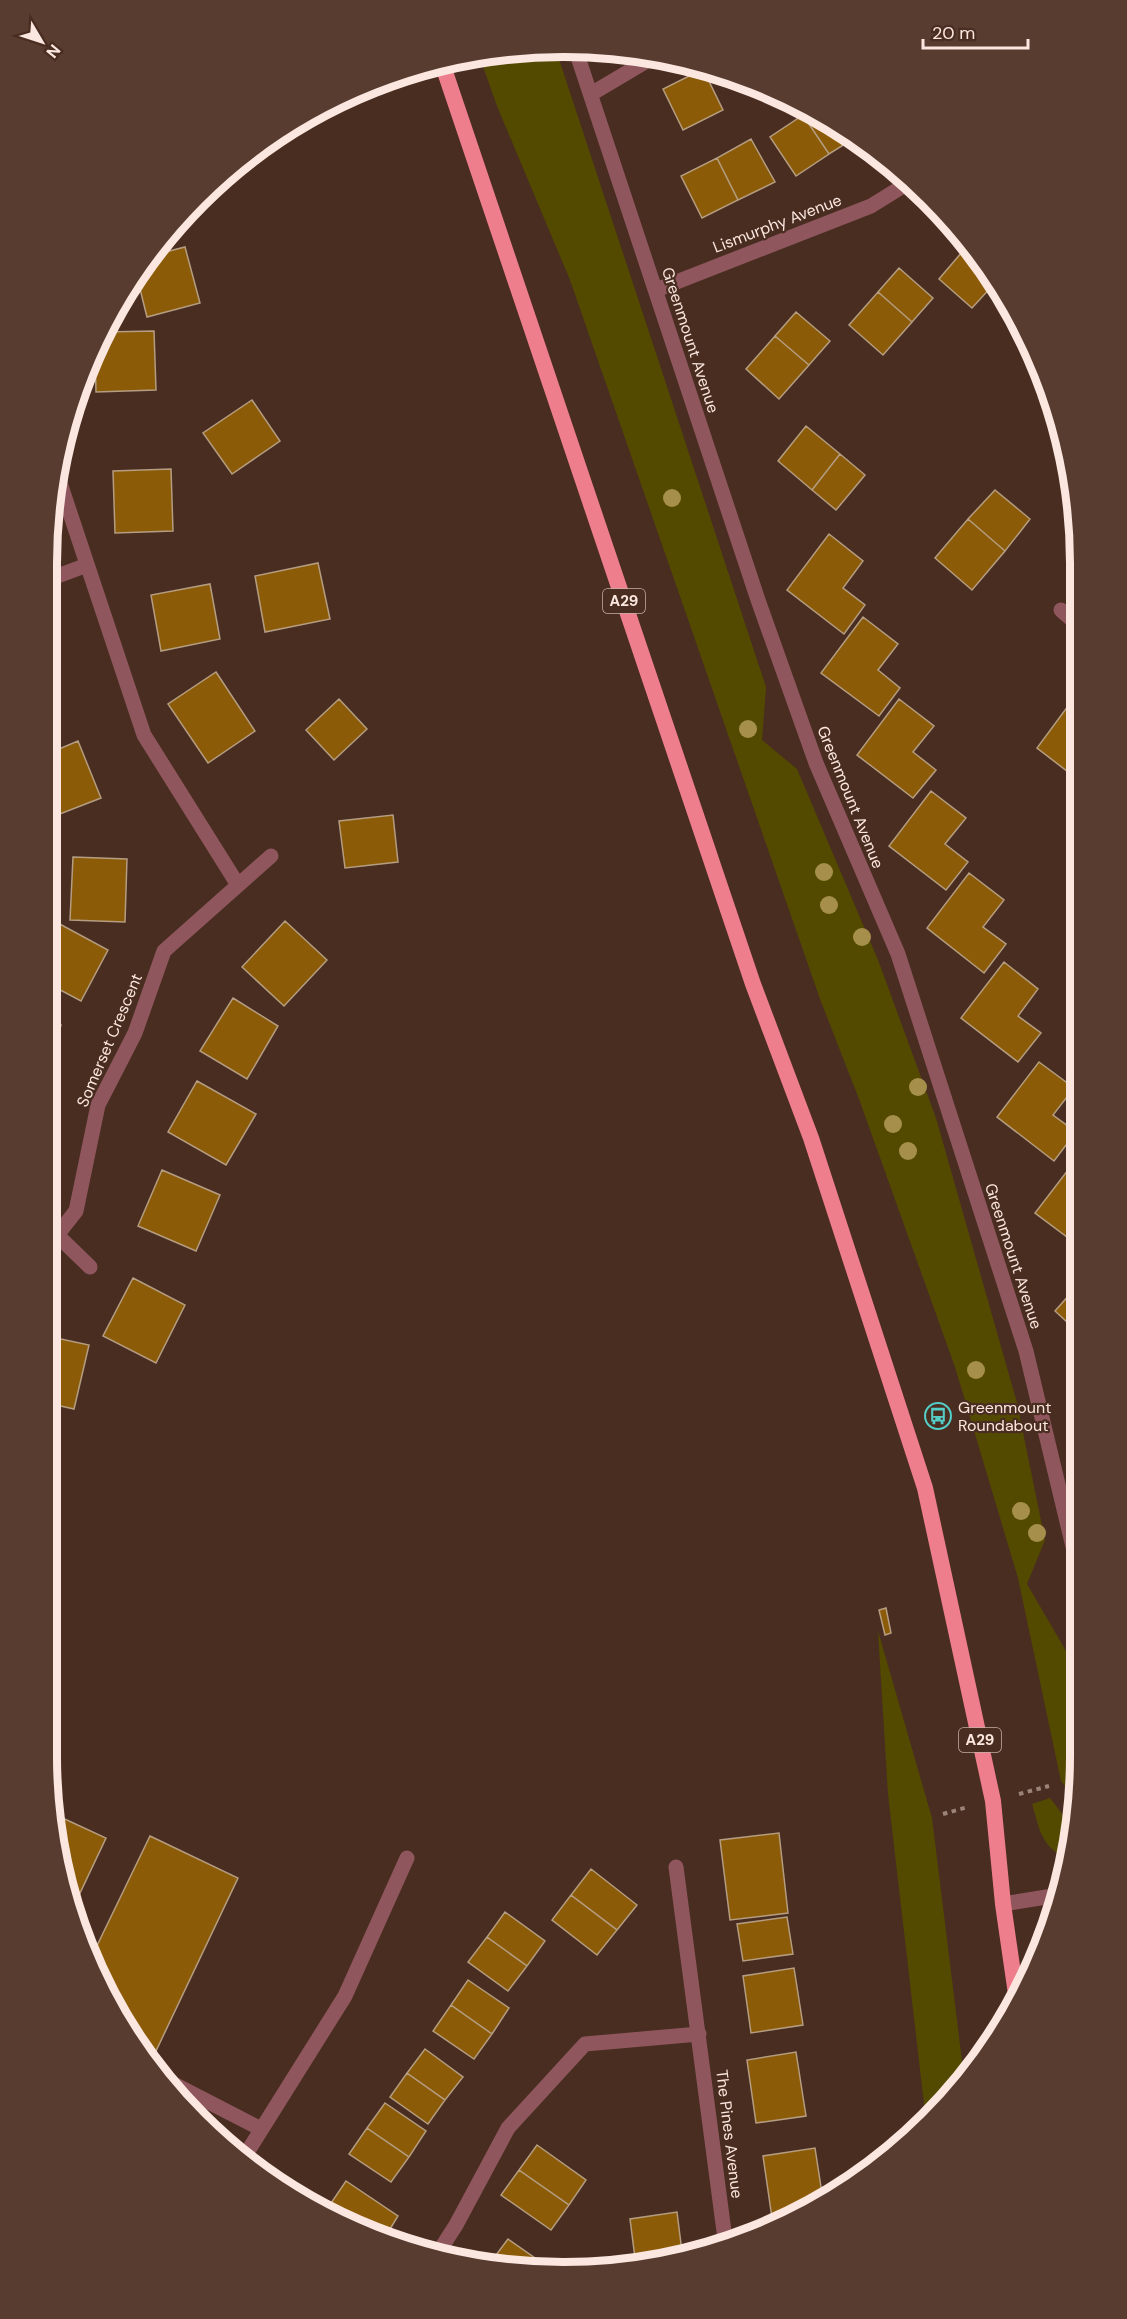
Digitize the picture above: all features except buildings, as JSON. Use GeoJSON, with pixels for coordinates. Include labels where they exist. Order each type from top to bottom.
{"type":"FeatureCollection","features":[{"type":"Feature","properties":{"kind":"highway","name":"A29"},"geometry":{"type":"LineString","coordinates":[[445,71],[753,984],[811,1138],[925,1488],[993,1801],[1003,1904],[1015,1986]]}},
{"type":"Feature","properties":{"kind":"street","name":"Greenmount Avenue"},"geometry":{"type":"LineString","coordinates":[[578,57],[758,600],[816,763],[898,954],[1026,1351],[1070,1534]]}},
{"type":"Feature","properties":{"kind":"street"},"geometry":{"type":"LineString","coordinates":[[591,94],[643,63]]}},
{"type":"Feature","properties":{"kind":"street","name":"Lismurphy Avenue"},"geometry":{"type":"LineString","coordinates":[[656,290],[871,206],[902,187]]}},
{"type":"Feature","properties":{"kind":"street"},"geometry":{"type":"LineString","coordinates":[[62,490],[144,735],[238,885]]}},
{"type":"Feature","properties":{"kind":"street"},"geometry":{"type":"LineString","coordinates":[[57,576],[87,566]]}},
{"type":"Feature","properties":{"kind":"street"},"geometry":{"type":"LineString","coordinates":[[1061,610],[1070,617]]}},
{"type":"Feature","properties":{"kind":"street","name":"Somerset Crescent"},"geometry":{"type":"LineString","coordinates":[[57,1232],[76,1210],[98,1105],[135,1033],[164,951],[271,856]]}},
{"type":"Feature","properties":{"kind":"street","name":"Somerset Crescent"},"geometry":{"type":"LineString","coordinates":[[57,1242],[90,1267]]}},
{"type":"Feature","properties":{"kind":"street"},"geometry":{"type":"LineString","coordinates":[[248,2151],[345,1996],[407,1858]]}},
{"type":"Feature","properties":{"kind":"street","name":"The Pines Avenue"},"geometry":{"type":"LineString","coordinates":[[676,1867],[725,2235]]}},
{"type":"Feature","properties":{"kind":"street"},"geometry":{"type":"LineString","coordinates":[[1003,1904],[1050,1896]]}},
{"type":"Feature","properties":{"kind":"street"},"geometry":{"type":"LineString","coordinates":[[442,2247],[508,2128],[585,2044],[699,2034]]}},
{"type":"Feature","properties":{"kind":"street"},"geometry":{"type":"LineString","coordinates":[[183,2089],[261,2129]]}},
{"type":"Feature","properties":{"kind":"shaded area"},"geometry":{"type":"Polygon","coordinates":[[[558,57],[766,687],[762,740],[797,769],[878,960],[936,1118],[1017,1403],[1045,1540],[1027,1584],[1070,1658],[1069,1791],[1061,1781],[1018,1578],[955,1367],[859,1099],[820,999],[570,280],[497,106],[482,64],[558,57]]]}},
{"type":"Feature","properties":{"kind":"shaded area"},"geometry":{"type":"Polygon","coordinates":[[[878,1631],[932,1818],[963,2067],[925,2111],[888,1794],[878,1631]]]}},
{"type":"Feature","properties":{"kind":"shaded area"},"geometry":{"type":"Polygon","coordinates":[[[1050,1798],[1066,1819],[1060,1855],[1047,1844],[1043,1837],[1032,1804],[1050,1798]]]}},
{"type":"Feature","properties":{"kind":"place","name":"Greenmount Roundabout"},"geometry":{"type":"Point","coordinates":[938,1416]}}]}
